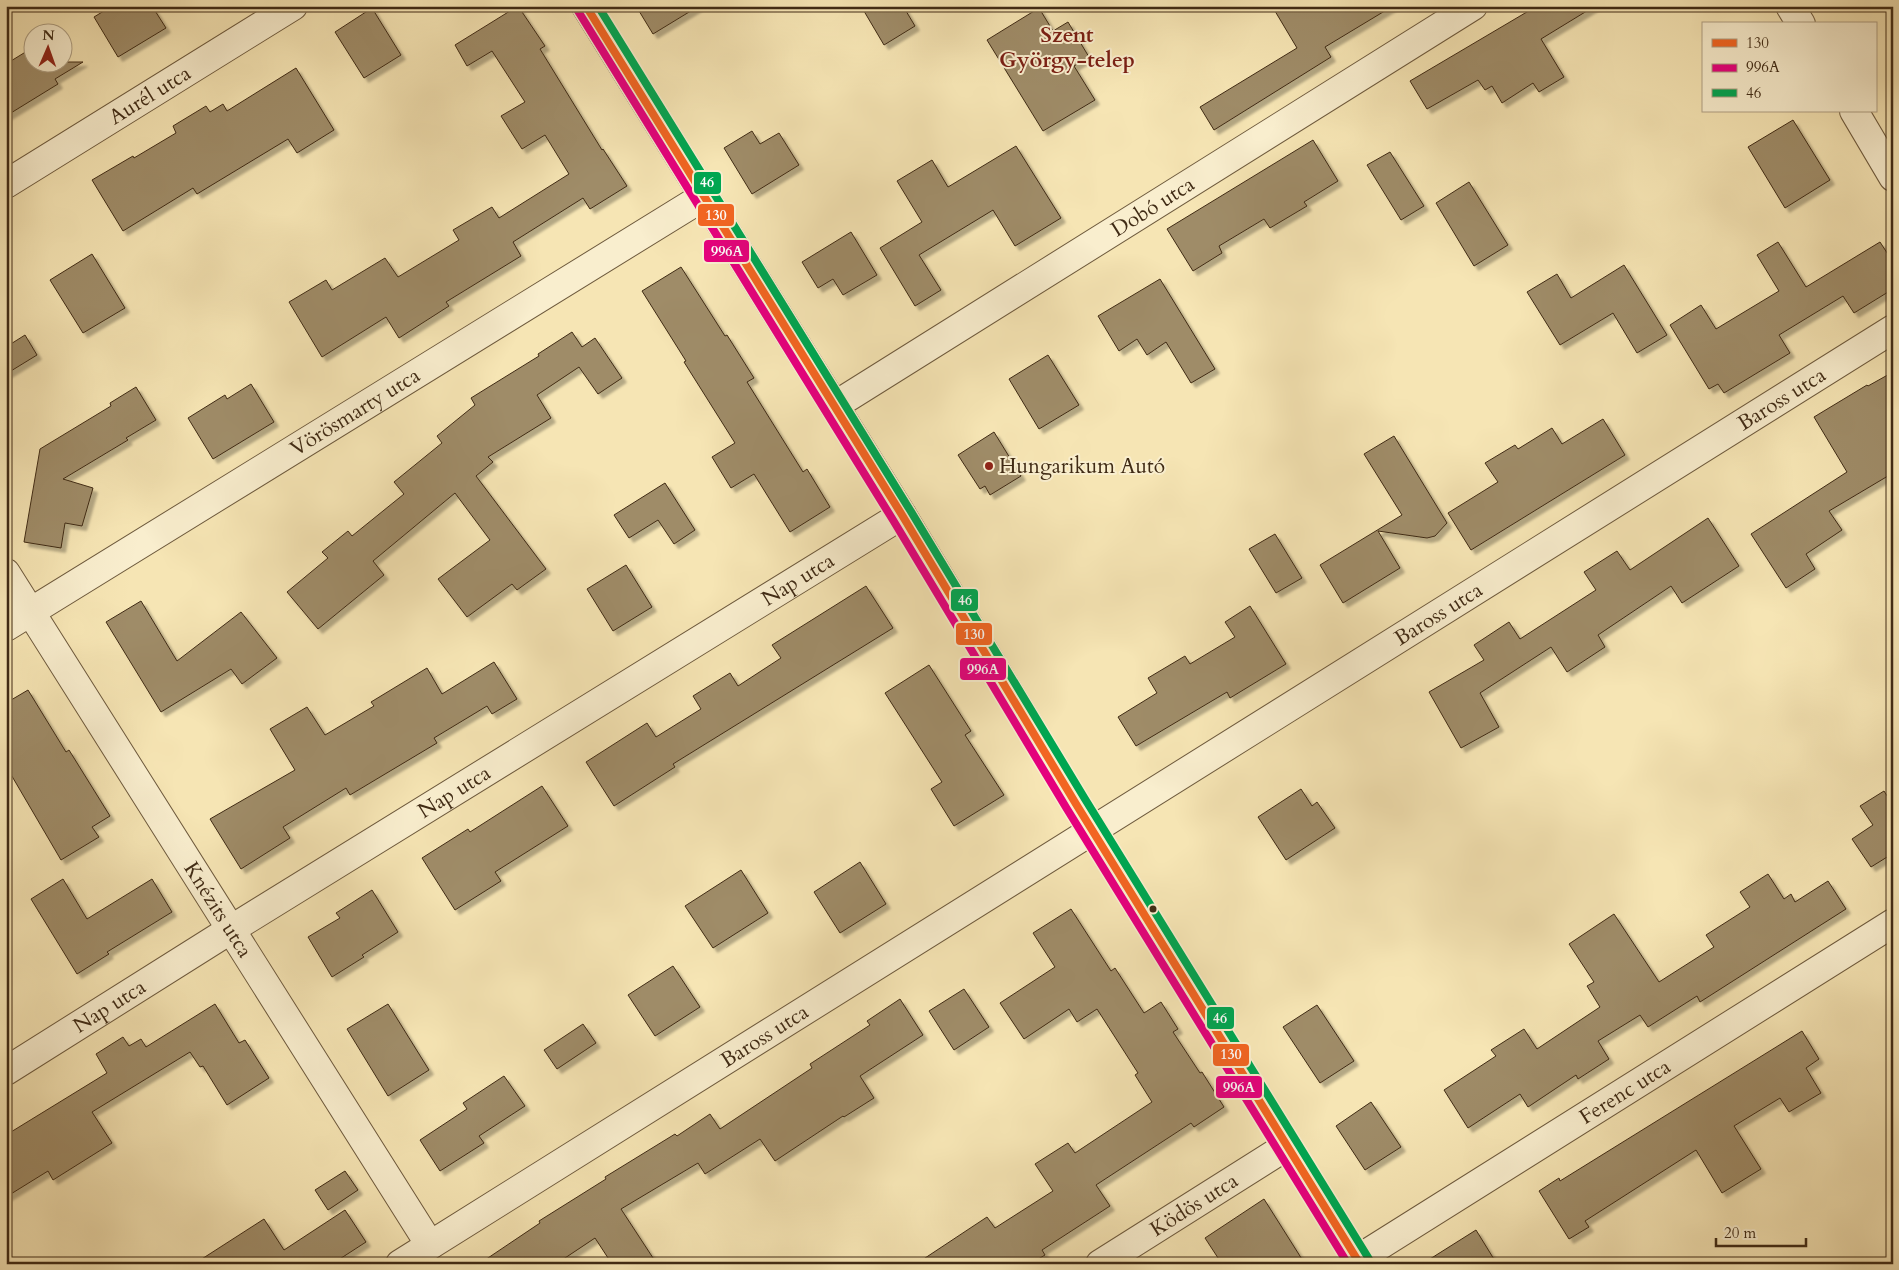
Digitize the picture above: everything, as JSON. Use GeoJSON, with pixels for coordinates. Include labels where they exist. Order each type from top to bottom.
{"type":"FeatureCollection","features":[{"type":"Feature","properties":{"kind":"street","name":"Aurél utca"},"geometry":{"type":"LineString","coordinates":[[6,184],[293,6]]}},
{"type":"Feature","properties":{"kind":"street"},"geometry":{"type":"LineString","coordinates":[[586,6],[902,515],[1359,1262]]}},
{"type":"Feature","properties":{"kind":"street","name":"Dobó utca"},"geometry":{"type":"LineString","coordinates":[[834,406],[1473,6]]}},
{"type":"Feature","properties":{"kind":"street"},"geometry":{"type":"LineString","coordinates":[[1790,6],[1800,22]]}},
{"type":"Feature","properties":{"kind":"street"},"geometry":{"type":"LineString","coordinates":[[1855,112],[1893,176]]}},
{"type":"Feature","properties":{"kind":"street","name":"Vörösmarty utca"},"geometry":{"type":"LineString","coordinates":[[6,627],[703,197]]}},
{"type":"Feature","properties":{"kind":"street","name":"Baross utca"},"geometry":{"type":"LineString","coordinates":[[400,1264],[1893,330]]}},
{"type":"Feature","properties":{"kind":"street","name":"Nap utca"},"geometry":{"type":"LineString","coordinates":[[6,1071],[230,930],[902,515]]}},
{"type":"Feature","properties":{"kind":"street","name":"Knézits utca"},"geometry":{"type":"LineString","coordinates":[[6,573],[430,1245]]}},
{"type":"Feature","properties":{"kind":"street","name":"Ferenc utca"},"geometry":{"type":"LineString","coordinates":[[1359,1262],[1893,923]]}},
{"type":"Feature","properties":{"kind":"street","name":"Ködös utca"},"geometry":{"type":"LineString","coordinates":[[1100,1264],[1288,1146]]}},
{"type":"Feature","properties":{"kind":"building"},"geometry":{"type":"Polygon","coordinates":[[[112,6],[152,6],[166,28],[118,57],[94,17],[112,6]]]}},
{"type":"Feature","properties":{"kind":"building"},"geometry":{"type":"Polygon","coordinates":[[[518,6],[545,46],[540,49],[602,150],[627,186],[590,209],[583,198],[513,242],[521,256],[446,302],[449,306],[399,338],[386,317],[322,357],[289,302],[326,280],[332,290],[385,258],[398,277],[459,240],[453,230],[492,207],[499,218],[569,174],[545,135],[522,149],[501,116],[525,102],[492,51],[467,66],[455,45],[518,6]]]}},
{"type":"Feature","properties":{"kind":"building"},"geometry":{"type":"Polygon","coordinates":[[[636,6],[699,6],[653,34],[636,6]]]}},
{"type":"Feature","properties":{"kind":"building"},"geometry":{"type":"Polygon","coordinates":[[[861,6],[903,6],[915,26],[884,45],[861,6]]]}},
{"type":"Feature","properties":{"kind":"building"},"geometry":{"type":"Polygon","coordinates":[[[1272,6],[1393,6],[1325,47],[1331,57],[1214,130],[1200,107],[1297,48],[1272,6]]]}},
{"type":"Feature","properties":{"kind":"building"},"geometry":{"type":"Polygon","coordinates":[[[1537,6],[1595,6],[1541,39],[1564,77],[1539,92],[1533,83],[1502,103],[1492,86],[1485,90],[1478,80],[1427,109],[1410,81],[1537,6]]]}},
{"type":"Feature","properties":{"kind":"building"},"geometry":{"type":"Polygon","coordinates":[[[372,8],[401,55],[364,78],[335,32],[372,8]]]}},
{"type":"Feature","properties":{"kind":"building"},"geometry":{"type":"Polygon","coordinates":[[[1039,8],[1053,31],[1068,22],[1089,57],[1074,66],[1095,100],[1043,131],[987,40],[1039,8]]]}},
{"type":"Feature","properties":{"kind":"building"},"geometry":{"type":"Polygon","coordinates":[[[22,54],[22,72],[67,72],[55,79],[58,84],[6,116],[6,64],[22,54]]]}},
{"type":"Feature","properties":{"kind":"building"},"geometry":{"type":"Polygon","coordinates":[[[72,62],[83,62],[72,69],[72,62]]]}},
{"type":"Feature","properties":{"kind":"building"},"geometry":{"type":"Polygon","coordinates":[[[296,68],[334,130],[297,153],[288,139],[197,194],[193,188],[123,231],[92,180],[176,133],[173,126],[206,106],[210,112],[223,104],[227,111],[296,68]]]}},
{"type":"Feature","properties":{"kind":"building"},"geometry":{"type":"Polygon","coordinates":[[[1793,120],[1830,180],[1785,208],[1748,147],[1793,120]]]}},
{"type":"Feature","properties":{"kind":"building"},"geometry":{"type":"Polygon","coordinates":[[[752,131],[760,144],[779,133],[799,165],[752,194],[724,148],[752,131]]]}},
{"type":"Feature","properties":{"kind":"building"},"geometry":{"type":"Polygon","coordinates":[[[1313,140],[1338,181],[1304,202],[1307,206],[1270,228],[1264,219],[1219,246],[1222,253],[1193,271],[1167,229],[1313,140]]]}},
{"type":"Feature","properties":{"kind":"building"},"geometry":{"type":"Polygon","coordinates":[[[1016,146],[1061,218],[1015,246],[993,210],[919,255],[941,290],[915,306],[880,248],[922,222],[897,181],[932,160],[948,187],[1016,146]]]}},
{"type":"Feature","properties":{"kind":"building"},"geometry":{"type":"Polygon","coordinates":[[[1390,152],[1424,206],[1401,220],[1367,165],[1390,152]]]}},
{"type":"Feature","properties":{"kind":"building"},"geometry":{"type":"Polygon","coordinates":[[[1469,182],[1508,245],[1474,266],[1436,203],[1469,182]]]}},
{"type":"Feature","properties":{"kind":"building"},"geometry":{"type":"Polygon","coordinates":[[[851,232],[877,275],[843,295],[833,279],[818,288],[802,262],[851,232]]]}},
{"type":"Feature","properties":{"kind":"building"},"geometry":{"type":"Polygon","coordinates":[[[1778,242],[1806,287],[1880,242],[1893,262],[1893,289],[1854,313],[1843,296],[1779,335],[1790,353],[1724,393],[1718,384],[1709,389],[1670,325],[1701,305],[1716,329],[1779,291],[1757,255],[1778,242]]]}},
{"type":"Feature","properties":{"kind":"building"},"geometry":{"type":"Polygon","coordinates":[[[92,254],[125,308],[83,333],[50,280],[92,254]]]}},
{"type":"Feature","properties":{"kind":"building"},"geometry":{"type":"Polygon","coordinates":[[[1624,265],[1667,335],[1637,353],[1613,313],[1560,345],[1527,292],[1557,274],[1571,298],[1624,265]]]}},
{"type":"Feature","properties":{"kind":"building"},"geometry":{"type":"Polygon","coordinates":[[[681,267],[754,378],[747,382],[803,472],[807,469],[830,507],[790,532],[754,474],[731,488],[712,457],[735,443],[642,291],[681,267]]]}},
{"type":"Feature","properties":{"kind":"building"},"geometry":{"type":"Polygon","coordinates":[[[1160,279],[1215,369],[1191,383],[1166,342],[1147,355],[1137,339],[1119,351],[1098,316],[1160,279]]]}},
{"type":"Feature","properties":{"kind":"building"},"geometry":{"type":"Polygon","coordinates":[[[572,332],[582,347],[595,338],[622,378],[598,394],[579,367],[537,395],[551,418],[488,457],[493,462],[476,476],[546,569],[517,590],[512,584],[467,617],[438,579],[490,540],[455,493],[373,561],[384,575],[318,629],[287,592],[328,558],[322,552],[348,531],[352,536],[404,494],[394,482],[442,443],[437,436],[475,405],[471,398],[539,356],[538,354],[572,332]]]}},
{"type":"Feature","properties":{"kind":"building"},"geometry":{"type":"Polygon","coordinates":[[[25,335],[37,355],[6,374],[6,347],[25,335]]]}},
{"type":"Feature","properties":{"kind":"building"},"geometry":{"type":"Polygon","coordinates":[[[1048,355],[1079,405],[1039,429],[1009,379],[1048,355]]]}},
{"type":"Feature","properties":{"kind":"building"},"geometry":{"type":"Polygon","coordinates":[[[1893,372],[1893,473],[1829,511],[1842,530],[1806,554],[1815,569],[1786,588],[1751,534],[1847,472],[1814,417],[1867,385],[1893,372]]]}},
{"type":"Feature","properties":{"kind":"building"},"geometry":{"type":"Polygon","coordinates":[[[251,384],[274,422],[213,459],[188,418],[225,395],[227,399],[251,384]]]}},
{"type":"Feature","properties":{"kind":"building"},"geometry":{"type":"Polygon","coordinates":[[[136,387],[156,420],[126,438],[128,440],[63,479],[93,488],[82,526],[65,523],[61,548],[24,542],[40,449],[111,406],[110,403],[136,387]]]}},
{"type":"Feature","properties":{"kind":"building"},"geometry":{"type":"Polygon","coordinates":[[[1603,419],[1625,455],[1471,550],[1448,513],[1498,482],[1485,463],[1515,445],[1518,449],[1552,428],[1562,444],[1603,419]]]}},
{"type":"Feature","properties":{"kind":"building","name":"Hungarikum Autó"},"geometry":{"type":"Polygon","coordinates":[[[994,432],[1021,476],[990,495],[985,486],[980,489],[958,455],[994,432]]]}},
{"type":"Feature","properties":{"kind":"building"},"geometry":{"type":"Polygon","coordinates":[[[1394,436],[1447,523],[1435,536],[1427,538],[1378,531],[1400,568],[1343,603],[1320,565],[1402,515],[1364,454],[1394,436]]]}},
{"type":"Feature","properties":{"kind":"building"},"geometry":{"type":"Polygon","coordinates":[[[665,483],[695,530],[674,544],[658,520],[629,538],[614,515],[665,483]]]}},
{"type":"Feature","properties":{"kind":"building"},"geometry":{"type":"Polygon","coordinates":[[[1708,518],[1739,566],[1682,603],[1671,586],[1598,635],[1605,647],[1567,672],[1551,647],[1480,693],[1499,727],[1461,748],[1429,692],[1484,660],[1474,645],[1509,622],[1520,639],[1596,590],[1584,572],[1617,551],[1630,570],[1708,518]]]}},
{"type":"Feature","properties":{"kind":"building"},"geometry":{"type":"Polygon","coordinates":[[[1275,534],[1302,578],[1276,593],[1249,549],[1275,534]]]}},
{"type":"Feature","properties":{"kind":"building"},"geometry":{"type":"Polygon","coordinates":[[[626,565],[652,607],[613,631],[587,589],[626,565]]]}},
{"type":"Feature","properties":{"kind":"building"},"geometry":{"type":"Polygon","coordinates":[[[866,586],[893,628],[673,764],[675,767],[614,806],[586,762],[647,723],[656,737],[701,709],[693,696],[730,673],[738,686],[781,658],[772,645],[866,586]]]}},
{"type":"Feature","properties":{"kind":"building"},"geometry":{"type":"Polygon","coordinates":[[[141,601],[177,661],[241,612],[277,658],[242,684],[231,669],[161,712],[106,622],[141,601]]]}},
{"type":"Feature","properties":{"kind":"building"},"geometry":{"type":"Polygon","coordinates":[[[1250,606],[1286,664],[1230,698],[1227,692],[1136,746],[1118,717],[1157,693],[1148,678],[1185,656],[1190,664],[1235,637],[1225,622],[1250,606]]]}},
{"type":"Feature","properties":{"kind":"building"},"geometry":{"type":"Polygon","coordinates":[[[494,662],[517,699],[492,714],[487,706],[434,738],[437,743],[350,795],[346,788],[283,827],[290,838],[241,869],[210,819],[295,770],[270,729],[307,707],[325,735],[374,706],[371,702],[427,668],[442,694],[494,662]]]}},
{"type":"Feature","properties":{"kind":"building"},"geometry":{"type":"Polygon","coordinates":[[[929,665],[971,731],[965,735],[1004,795],[954,826],[931,789],[942,782],[885,693],[929,665]]]}},
{"type":"Feature","properties":{"kind":"building"},"geometry":{"type":"Polygon","coordinates":[[[28,690],[66,752],[69,750],[110,816],[92,827],[99,837],[61,860],[6,766],[6,703],[28,690]]]}},
{"type":"Feature","properties":{"kind":"building"},"geometry":{"type":"Polygon","coordinates":[[[542,786],[568,826],[495,872],[501,881],[455,910],[422,858],[468,829],[470,832],[542,786]]]}},
{"type":"Feature","properties":{"kind":"building"},"geometry":{"type":"Polygon","coordinates":[[[1301,789],[1312,806],[1317,802],[1335,828],[1286,860],[1258,817],[1301,789]]]}},
{"type":"Feature","properties":{"kind":"building"},"geometry":{"type":"Polygon","coordinates":[[[1884,791],[1893,805],[1893,855],[1871,867],[1852,839],[1873,825],[1860,806],[1884,791]]]}},
{"type":"Feature","properties":{"kind":"building"},"geometry":{"type":"Polygon","coordinates":[[[860,862],[886,904],[840,933],[814,892],[860,862]]]}},
{"type":"Feature","properties":{"kind":"building"},"geometry":{"type":"Polygon","coordinates":[[[741,870],[768,913],[713,948],[685,906],[741,870]]]}},
{"type":"Feature","properties":{"kind":"building"},"geometry":{"type":"Polygon","coordinates":[[[1768,874],[1784,899],[1791,894],[1795,902],[1828,881],[1846,909],[1700,1002],[1697,996],[1648,1027],[1640,1015],[1598,1041],[1609,1059],[1578,1079],[1576,1075],[1528,1107],[1520,1094],[1468,1128],[1444,1090],[1496,1056],[1491,1050],[1524,1029],[1537,1049],[1600,1007],[1587,986],[1594,982],[1569,944],[1614,914],[1659,982],[1714,947],[1706,935],[1750,907],[1740,892],[1768,874]]]}},
{"type":"Feature","properties":{"kind":"building"},"geometry":{"type":"Polygon","coordinates":[[[63,879],[87,919],[152,879],[172,912],[107,952],[109,954],[77,974],[31,899],[63,879]]]}},
{"type":"Feature","properties":{"kind":"building"},"geometry":{"type":"Polygon","coordinates":[[[372,890],[398,932],[362,955],[364,957],[332,977],[308,937],[340,918],[336,913],[372,890]]]}},
{"type":"Feature","properties":{"kind":"building"},"geometry":{"type":"Polygon","coordinates":[[[1071,909],[1111,971],[1115,968],[1144,1013],[1161,1002],[1178,1029],[1173,1032],[1224,1107],[1194,1127],[1191,1123],[1096,1185],[1110,1206],[1042,1250],[1045,1255],[1030,1264],[916,1264],[987,1217],[995,1228],[1053,1191],[1035,1164],[1068,1143],[1075,1153],[1152,1102],[1135,1075],[1138,1073],[1097,1009],[1077,1022],[1069,1009],[1024,1039],[1000,1003],[1055,967],[1033,933],[1071,909]]]}},
{"type":"Feature","properties":{"kind":"building"},"geometry":{"type":"Polygon","coordinates":[[[673,966],[700,1007],[655,1036],[628,995],[673,966]]]}},
{"type":"Feature","properties":{"kind":"building"},"geometry":{"type":"Polygon","coordinates":[[[964,989],[989,1027],[954,1050],[929,1011],[964,989]]]}},
{"type":"Feature","properties":{"kind":"building"},"geometry":{"type":"Polygon","coordinates":[[[900,999],[923,1035],[860,1076],[874,1098],[775,1161],[760,1139],[705,1174],[698,1163],[621,1209],[657,1264],[612,1264],[595,1238],[556,1264],[479,1264],[540,1223],[539,1221],[606,1179],[605,1177],[675,1134],[677,1136],[710,1114],[720,1129],[812,1068],[810,1064],[870,1025],[867,1021],[900,999]]]}},
{"type":"Feature","properties":{"kind":"building"},"geometry":{"type":"Polygon","coordinates":[[[215,1004],[239,1043],[245,1040],[269,1078],[227,1105],[203,1066],[200,1067],[190,1052],[92,1112],[112,1143],[53,1180],[48,1171],[6,1197],[6,1135],[107,1073],[96,1054],[123,1037],[129,1046],[141,1039],[146,1047],[215,1004]]]}},
{"type":"Feature","properties":{"kind":"building"},"geometry":{"type":"Polygon","coordinates":[[[388,1004],[429,1070],[388,1096],[347,1029],[388,1004]]]}},
{"type":"Feature","properties":{"kind":"building"},"geometry":{"type":"Polygon","coordinates":[[[1317,1005],[1354,1061],[1320,1083],[1283,1027],[1317,1005]]]}},
{"type":"Feature","properties":{"kind":"building"},"geometry":{"type":"Polygon","coordinates":[[[583,1024],[596,1043],[557,1069],[544,1050],[583,1024]]]}},
{"type":"Feature","properties":{"kind":"building"},"geometry":{"type":"Polygon","coordinates":[[[1802,1031],[1819,1059],[1806,1068],[1821,1093],[1789,1112],[1780,1098],[1734,1126],[1761,1169],[1722,1193],[1696,1150],[1585,1221],[1589,1227],[1569,1239],[1539,1191],[1559,1178],[1560,1181],[1802,1031]]]}},
{"type":"Feature","properties":{"kind":"building"},"geometry":{"type":"Polygon","coordinates":[[[504,1076],[525,1106],[479,1136],[484,1143],[440,1171],[420,1140],[467,1109],[463,1103],[504,1076]]]}},
{"type":"Feature","properties":{"kind":"building"},"geometry":{"type":"Polygon","coordinates":[[[1371,1102],[1401,1147],[1365,1170],[1336,1126],[1371,1102]]]}},
{"type":"Feature","properties":{"kind":"building"},"geometry":{"type":"Polygon","coordinates":[[[345,1171],[358,1190],[328,1210],[315,1190],[345,1171]]]}},
{"type":"Feature","properties":{"kind":"building"},"geometry":{"type":"Polygon","coordinates":[[[1264,1199],[1305,1264],[1222,1264],[1205,1238],[1264,1199]]]}},
{"type":"Feature","properties":{"kind":"building"},"geometry":{"type":"Polygon","coordinates":[[[345,1210],[366,1242],[332,1264],[194,1264],[264,1219],[284,1250],[345,1210]]]}},
{"type":"Feature","properties":{"kind":"building"},"geometry":{"type":"Polygon","coordinates":[[[1476,1230],[1497,1264],[1422,1264],[1476,1230]]]}},
{"type":"Feature","properties":{"kind":"transit line","name":"130"},"geometry":{"type":"LineString","coordinates":[[586,6],[902,515],[1076,804],[1360,1264]]}},
{"type":"Feature","properties":{"kind":"transit line","name":"46"},"geometry":{"type":"LineString","coordinates":[[598,6],[910,510],[1085,799],[1369,1259]]}},
{"type":"Feature","properties":{"kind":"transit line","name":"996A"},"geometry":{"type":"LineString","coordinates":[[578,11],[893,520],[1067,809],[1348,1264]]}},
{"type":"Feature","properties":{"kind":"place","name":"Hungarikum Autó"},"geometry":{"type":"Point","coordinates":[989,466]}},
{"type":"Feature","properties":{"kind":"district","name":"Szent György-telep"},"geometry":{"type":"Point","coordinates":[1067,46]}}]}
